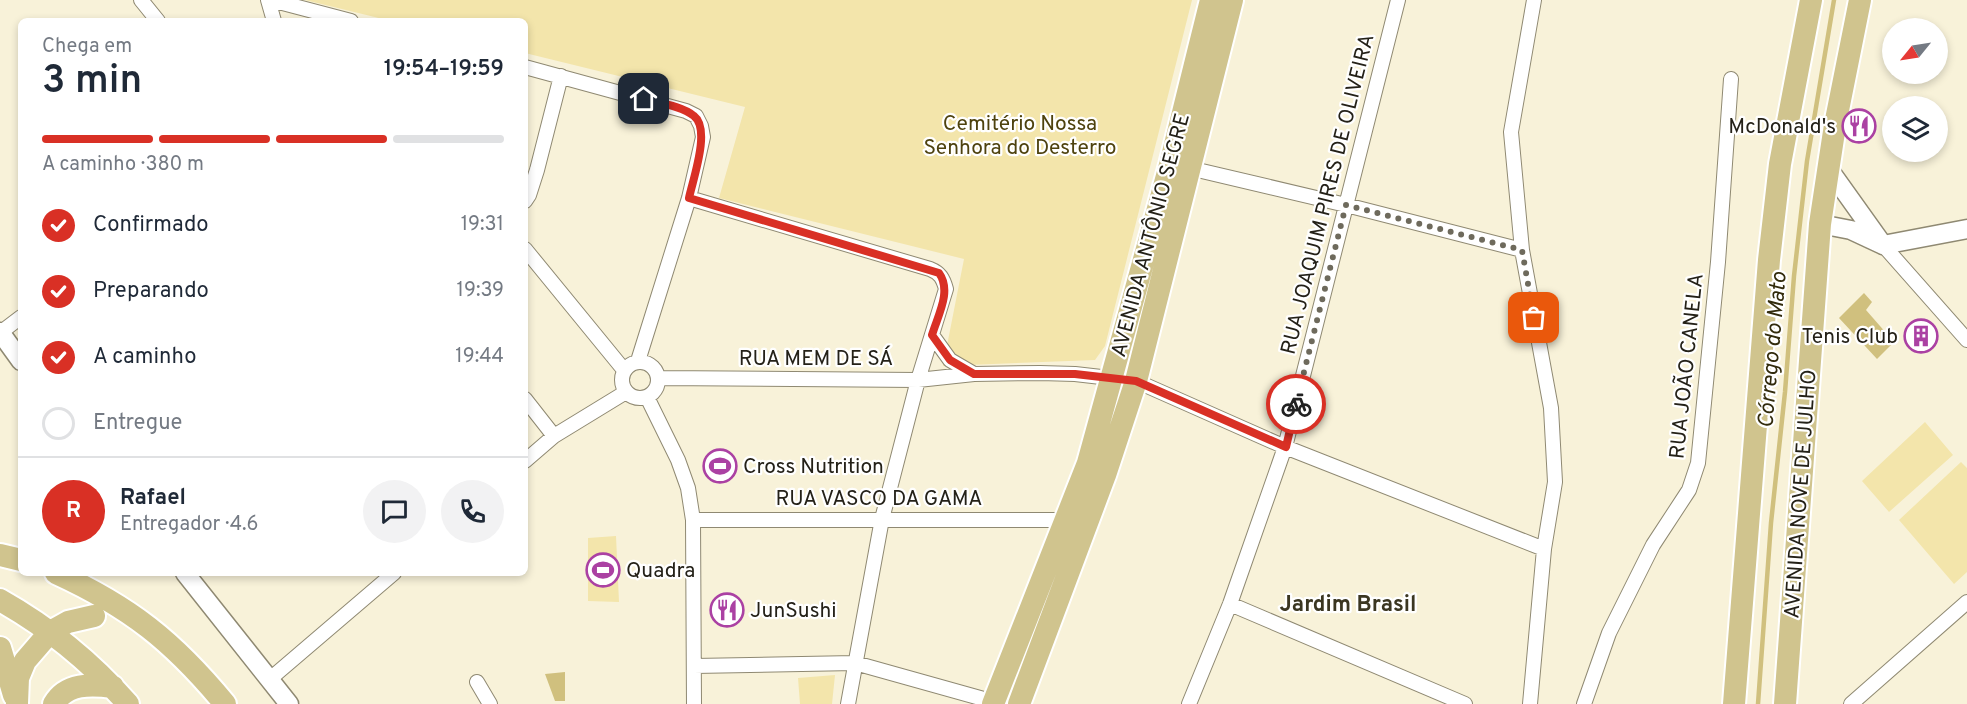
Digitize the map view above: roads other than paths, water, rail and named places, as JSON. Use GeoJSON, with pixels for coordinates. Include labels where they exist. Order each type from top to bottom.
{"type":"FeatureCollection","features":[{"type":"Feature","properties":{"kind":"main road","name":"AVENIDA ANTÔNIO SEGRE"},"geometry":{"type":"LineString","coordinates":[[996,703],[1088,463],[1170,165],[1211,0]]}},
{"type":"Feature","properties":{"kind":"main road","name":"AVENIDA ANTÔNIO SEGRE"},"geometry":{"type":"LineString","coordinates":[[1018,704],[1106,475],[1136,381],[1232,0]]}},
{"type":"Feature","properties":{"kind":"main road"},"geometry":{"type":"LineString","coordinates":[[1734,704],[1769,260],[1780,164],[1811,0]]}},
{"type":"Feature","properties":{"kind":"main road","name":"AVENIDA NOVE DE JULHO"},"geometry":{"type":"LineString","coordinates":[[1785,704],[1820,224],[1838,108],[1860,0]]}},
{"type":"Feature","properties":{"kind":"main road"},"geometry":{"type":"LineString","coordinates":[[0,555],[18,559]]}},
{"type":"Feature","properties":{"kind":"main road"},"geometry":{"type":"LineString","coordinates":[[63,576],[93,590],[123,608],[171,644],[197,670],[225,704]]}},
{"type":"Feature","properties":{"kind":"main road"},"geometry":{"type":"LineString","coordinates":[[0,600],[50,632],[113,687],[128,704]]}},
{"type":"Feature","properties":{"kind":"main road"},"geometry":{"type":"LineString","coordinates":[[17,704],[18,678],[25,661],[50,632],[68,622],[94,616],[116,617],[141,632],[171,644]]}},
{"type":"Feature","properties":{"kind":"main road"},"geometry":{"type":"LineString","coordinates":[[78,655],[86,626],[94,616]]}},
{"type":"Feature","properties":{"kind":"main road"},"geometry":{"type":"LineString","coordinates":[[0,648],[17,704]]}},
{"type":"Feature","properties":{"kind":"main road"},"geometry":{"type":"LineString","coordinates":[[54,704],[58,696],[70,689],[94,685],[113,687]]}},
{"type":"Feature","properties":{"kind":"street"},"geometry":{"type":"LineString","coordinates":[[141,0],[156,18]]}},
{"type":"Feature","properties":{"kind":"street"},"geometry":{"type":"LineString","coordinates":[[273,18],[269,0],[339,18]]}},
{"type":"Feature","properties":{"kind":"street","name":"RUA JOAQUIM PIRES DE OLIVEIRA"},"geometry":{"type":"LineString","coordinates":[[1189,704],[1230,604],[1286,447],[1398,0]]}},
{"type":"Feature","properties":{"kind":"street"},"geometry":{"type":"LineString","coordinates":[[1530,704],[1544,549],[1556,482],[1551,408],[1522,250],[1511,132],[1534,0]]}},
{"type":"Feature","properties":{"kind":"street"},"geometry":{"type":"LineString","coordinates":[[528,68],[686,111],[696,116],[701,126],[702,137],[689,198],[638,362]]}},
{"type":"Feature","properties":{"kind":"street"},"geometry":{"type":"LineString","coordinates":[[528,196],[531,168],[561,76]]}},
{"type":"Feature","properties":{"kind":"street","name":"RUA JOÃO CANELA"},"geometry":{"type":"LineString","coordinates":[[1584,704],[1609,633],[1653,545],[1689,490],[1698,463],[1718,262],[1731,79]]}},
{"type":"Feature","properties":{"kind":"street"},"geometry":{"type":"LineString","coordinates":[[1190,168],[1522,250]]}},
{"type":"Feature","properties":{"kind":"street"},"geometry":{"type":"LineString","coordinates":[[1828,168],[1883,245],[1967,340]]}},
{"type":"Feature","properties":{"kind":"street"},"geometry":{"type":"LineString","coordinates":[[689,198],[930,269],[939,273],[944,279],[946,289],[918,380],[882,519],[848,704]]}},
{"type":"Feature","properties":{"kind":"street"},"geometry":{"type":"LineString","coordinates":[[1820,224],[1851,230],[1883,245],[1967,229]]}},
{"type":"Feature","properties":{"kind":"street"},"geometry":{"type":"LineString","coordinates":[[528,253],[624,370]]}},
{"type":"Feature","properties":{"kind":"street"},"geometry":{"type":"LineString","coordinates":[[18,319],[0,332],[18,357]]}},
{"type":"Feature","properties":{"kind":"street"},"geometry":{"type":"LineString","coordinates":[[932,335],[950,360],[974,374]]}},
{"type":"Feature","properties":{"kind":"street"},"geometry":{"type":"LineString","coordinates":[[638,362],[649,364],[658,378],[656,389],[647,397],[635,398],[626,392],[621,381],[624,370],[632,363],[638,362]]}},
{"type":"Feature","properties":{"kind":"street","name":"RUA MEM DE SÁ"},"geometry":{"type":"LineString","coordinates":[[658,378],[918,380],[974,374],[1040,373],[1113,377],[1136,381],[1286,447],[1544,549]]}},
{"type":"Feature","properties":{"kind":"street"},"geometry":{"type":"LineString","coordinates":[[528,458],[554,436],[626,392]]}},
{"type":"Feature","properties":{"kind":"street"},"geometry":{"type":"LineString","coordinates":[[647,397],[678,460],[688,488],[693,520],[694,704]]}},
{"type":"Feature","properties":{"kind":"street"},"geometry":{"type":"LineString","coordinates":[[528,403],[554,436]]}},
{"type":"Feature","properties":{"kind":"street","name":"RUA VASCO DA GAMA"},"geometry":{"type":"LineString","coordinates":[[693,520],[1066,520]]}},
{"type":"Feature","properties":{"kind":"street"},"geometry":{"type":"LineString","coordinates":[[187,576],[289,704]]}},
{"type":"Feature","properties":{"kind":"street"},"geometry":{"type":"LineString","coordinates":[[270,679],[390,576]]}},
{"type":"Feature","properties":{"kind":"street"},"geometry":{"type":"LineString","coordinates":[[1851,704],[1967,602]]}},
{"type":"Feature","properties":{"kind":"street"},"geometry":{"type":"LineString","coordinates":[[1230,604],[1465,704]]}},
{"type":"Feature","properties":{"kind":"street"},"geometry":{"type":"LineString","coordinates":[[694,666],[855,663],[996,703]]}},
{"type":"Feature","properties":{"kind":"street"},"geometry":{"type":"LineString","coordinates":[[477,682],[490,704]]}},
{"type":"Feature","properties":{"kind":"waterway","name":"Córrego do Mato"},"geometry":{"type":"LineString","coordinates":[[1758,704],[1771,523],[1794,276],[1807,161],[1834,0]]}},
{"type":"Feature","properties":{"kind":"place","name":"McDonald's"},"geometry":{"type":"Point","coordinates":[1859,126]}},
{"type":"Feature","properties":{"kind":"place","name":"Tenis Club"},"geometry":{"type":"Point","coordinates":[1921,336]}},
{"type":"Feature","properties":{"kind":"place","name":"Cross Nutrition"},"geometry":{"type":"Point","coordinates":[720,466]}},
{"type":"Feature","properties":{"kind":"place","name":"Quadra"},"geometry":{"type":"Point","coordinates":[603,570]}},
{"type":"Feature","properties":{"kind":"place","name":"JunSushi"},"geometry":{"type":"Point","coordinates":[727,610]}},
{"type":"Feature","properties":{"kind":"district","name":"Jardim Brasil"},"geometry":{"type":"Point","coordinates":[1348,603]}},
{"type":"Feature","properties":{"kind":"park label","name":"Cemitério Nossa Senhora do Desterro"},"geometry":{"type":"Point","coordinates":[1020,135]}}]}
